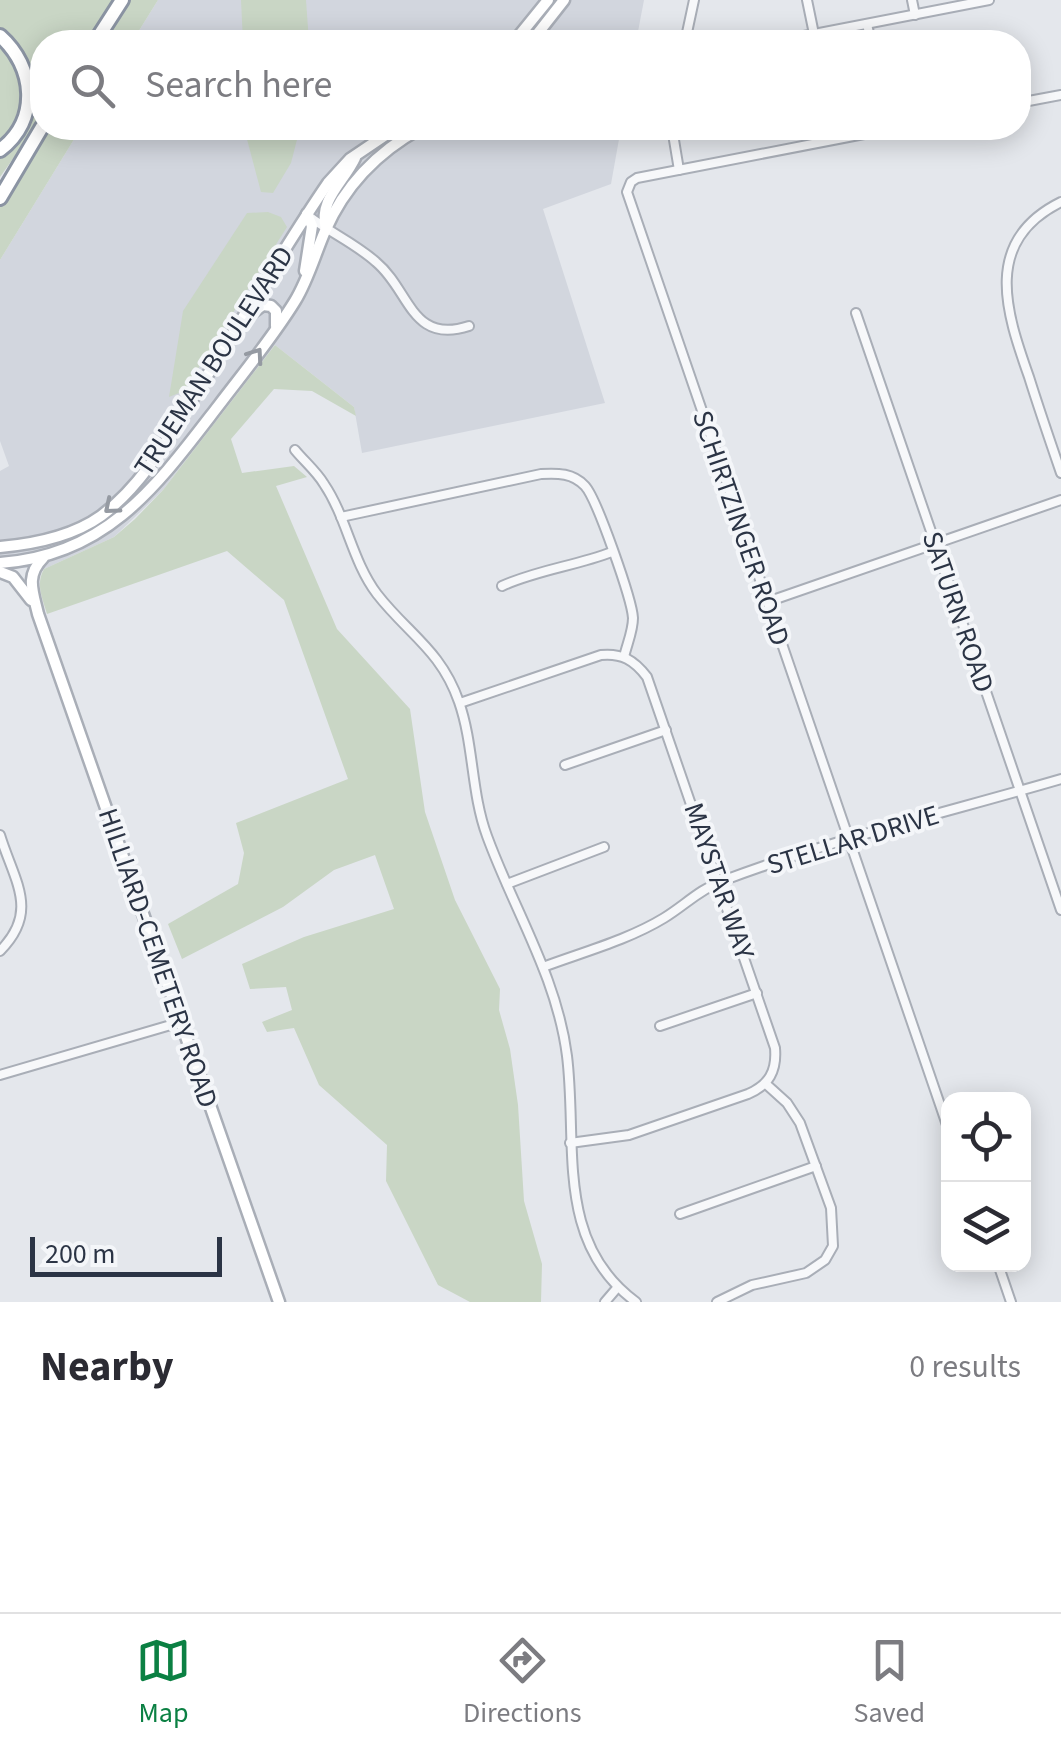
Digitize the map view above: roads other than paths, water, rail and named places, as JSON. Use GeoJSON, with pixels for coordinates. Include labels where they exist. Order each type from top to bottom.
{"type":"FeatureCollection","features":[{"type":"Feature","properties":{"kind":"highway"},"geometry":{"type":"LineString","coordinates":[[103,30],[122,0]]}},
{"type":"Feature","properties":{"kind":"highway"},"geometry":{"type":"LineString","coordinates":[[0,36],[19,57],[29,92],[24,121],[0,150]]}},
{"type":"Feature","properties":{"kind":"highway"},"geometry":{"type":"LineString","coordinates":[[0,181],[31,140]]}},
{"type":"Feature","properties":{"kind":"highway"},"geometry":{"type":"LineString","coordinates":[[0,198],[33,140]]}},
{"type":"Feature","properties":{"kind":"main road"},"geometry":{"type":"LineString","coordinates":[[524,30],[548,0]]}},
{"type":"Feature","properties":{"kind":"main road"},"geometry":{"type":"LineString","coordinates":[[540,30],[564,0]]}},
{"type":"Feature","properties":{"kind":"main road","name":"TRUEMAN BOULEVARD"},"geometry":{"type":"LineString","coordinates":[[0,547],[32,544],[64,534],[98,518],[124,496],[148,468],[328,184],[358,152],[377,140]]}},
{"type":"Feature","properties":{"kind":"main road","name":"TRUEMAN BOULEVARD"},"geometry":{"type":"LineString","coordinates":[[0,563],[42,558],[104,531],[152,488],[276,326],[304,282],[345,194],[363,170],[402,140]]}},
{"type":"Feature","properties":{"kind":"main road"},"geometry":{"type":"LineString","coordinates":[[326,229],[323,218],[328,201],[358,152]]}},
{"type":"Feature","properties":{"kind":"main road"},"geometry":{"type":"LineString","coordinates":[[304,282],[312,226],[307,214]]}},
{"type":"Feature","properties":{"kind":"main road"},"geometry":{"type":"LineString","coordinates":[[236,331],[263,305],[276,311],[276,326]]}},
{"type":"Feature","properties":{"kind":"main road"},"geometry":{"type":"LineString","coordinates":[[148,468],[152,488]]}},
{"type":"Feature","properties":{"kind":"main road","name":"HILLIARD-CEMETERY ROAD"},"geometry":{"type":"LineString","coordinates":[[42,558],[33,568],[31,580],[38,614],[279,1302]]}},
{"type":"Feature","properties":{"kind":"main road","name":"HILLIARD-CEMETERY ROAD"},"geometry":{"type":"LineString","coordinates":[[0,572],[20,584],[38,614]]}},
{"type":"Feature","properties":{"kind":"street"},"geometry":{"type":"LineString","coordinates":[[688,30],[694,0]]}},
{"type":"Feature","properties":{"kind":"street"},"geometry":{"type":"LineString","coordinates":[[807,0],[813,30]]}},
{"type":"Feature","properties":{"kind":"street"},"geometry":{"type":"LineString","coordinates":[[912,0],[915,15]]}},
{"type":"Feature","properties":{"kind":"street"},"geometry":{"type":"LineString","coordinates":[[835,30],[989,0]]}},
{"type":"Feature","properties":{"kind":"street"},"geometry":{"type":"LineString","coordinates":[[867,24],[868,30]]}},
{"type":"Feature","properties":{"kind":"street"},"geometry":{"type":"LineString","coordinates":[[1031,101],[1061,95]]}},
{"type":"Feature","properties":{"kind":"street"},"geometry":{"type":"LineString","coordinates":[[674,140],[679,170]]}},
{"type":"Feature","properties":{"kind":"street","name":"SCHIRTZINGER ROAD"},"geometry":{"type":"LineString","coordinates":[[833,140],[634,180],[628,195],[941,1108]]}},
{"type":"Feature","properties":{"kind":"street"},"geometry":{"type":"LineString","coordinates":[[1061,202],[1035,219],[1019,239],[1008,263],[1004,290],[1012,328],[1061,473]]}},
{"type":"Feature","properties":{"kind":"street"},"geometry":{"type":"LineString","coordinates":[[307,214],[378,263],[423,322],[446,332],[469,326]]}},
{"type":"Feature","properties":{"kind":"street","name":"SATURN ROAD"},"geometry":{"type":"LineString","coordinates":[[856,313],[1061,910]]}},
{"type":"Feature","properties":{"kind":"street"},"geometry":{"type":"LineString","coordinates":[[295,450],[324,482],[364,573],[378,595],[428,645],[448,674],[460,703],[485,832],[559,1010],[568,1058],[570,1143],[582,1226],[595,1261],[617,1288],[636,1302]]}},
{"type":"Feature","properties":{"kind":"street"},"geometry":{"type":"LineString","coordinates":[[340,518],[542,474],[563,474],[584,484],[590,493],[633,616],[624,656],[600,655],[460,703]]}},
{"type":"Feature","properties":{"kind":"street"},"geometry":{"type":"LineString","coordinates":[[767,602],[1061,500]]}},
{"type":"Feature","properties":{"kind":"street"},"geometry":{"type":"LineString","coordinates":[[502,586],[612,552]]}},
{"type":"Feature","properties":{"kind":"street","name":"MAYSTAR WAY"},"geometry":{"type":"LineString","coordinates":[[624,656],[648,676],[757,993],[775,1048],[775,1066],[766,1084]]}},
{"type":"Feature","properties":{"kind":"street"},"geometry":{"type":"LineString","coordinates":[[564,765],[666,730]]}},
{"type":"Feature","properties":{"kind":"street","name":"STELLAR DRIVE"},"geometry":{"type":"LineString","coordinates":[[543,967],[634,933],[719,882],[847,838],[1061,779]]}},
{"type":"Feature","properties":{"kind":"street"},"geometry":{"type":"LineString","coordinates":[[0,835],[23,910],[17,933],[0,951]]}},
{"type":"Feature","properties":{"kind":"street"},"geometry":{"type":"LineString","coordinates":[[507,884],[604,847]]}},
{"type":"Feature","properties":{"kind":"street"},"geometry":{"type":"LineString","coordinates":[[660,1026],[757,993]]}},
{"type":"Feature","properties":{"kind":"street"},"geometry":{"type":"LineString","coordinates":[[0,1075],[181,1022]]}},
{"type":"Feature","properties":{"kind":"street"},"geometry":{"type":"LineString","coordinates":[[570,1143],[646,1130],[766,1084],[788,1103],[800,1122],[816,1166],[833,1217],[834,1240],[824,1260],[806,1273],[752,1285],[717,1302]]}},
{"type":"Feature","properties":{"kind":"street"},"geometry":{"type":"LineString","coordinates":[[680,1214],[816,1166]]}},
{"type":"Feature","properties":{"kind":"street"},"geometry":{"type":"LineString","coordinates":[[1001,1272],[1011,1302]]}},
{"type":"Feature","properties":{"kind":"street"},"geometry":{"type":"LineString","coordinates":[[604,1302],[617,1288]]}}]}
